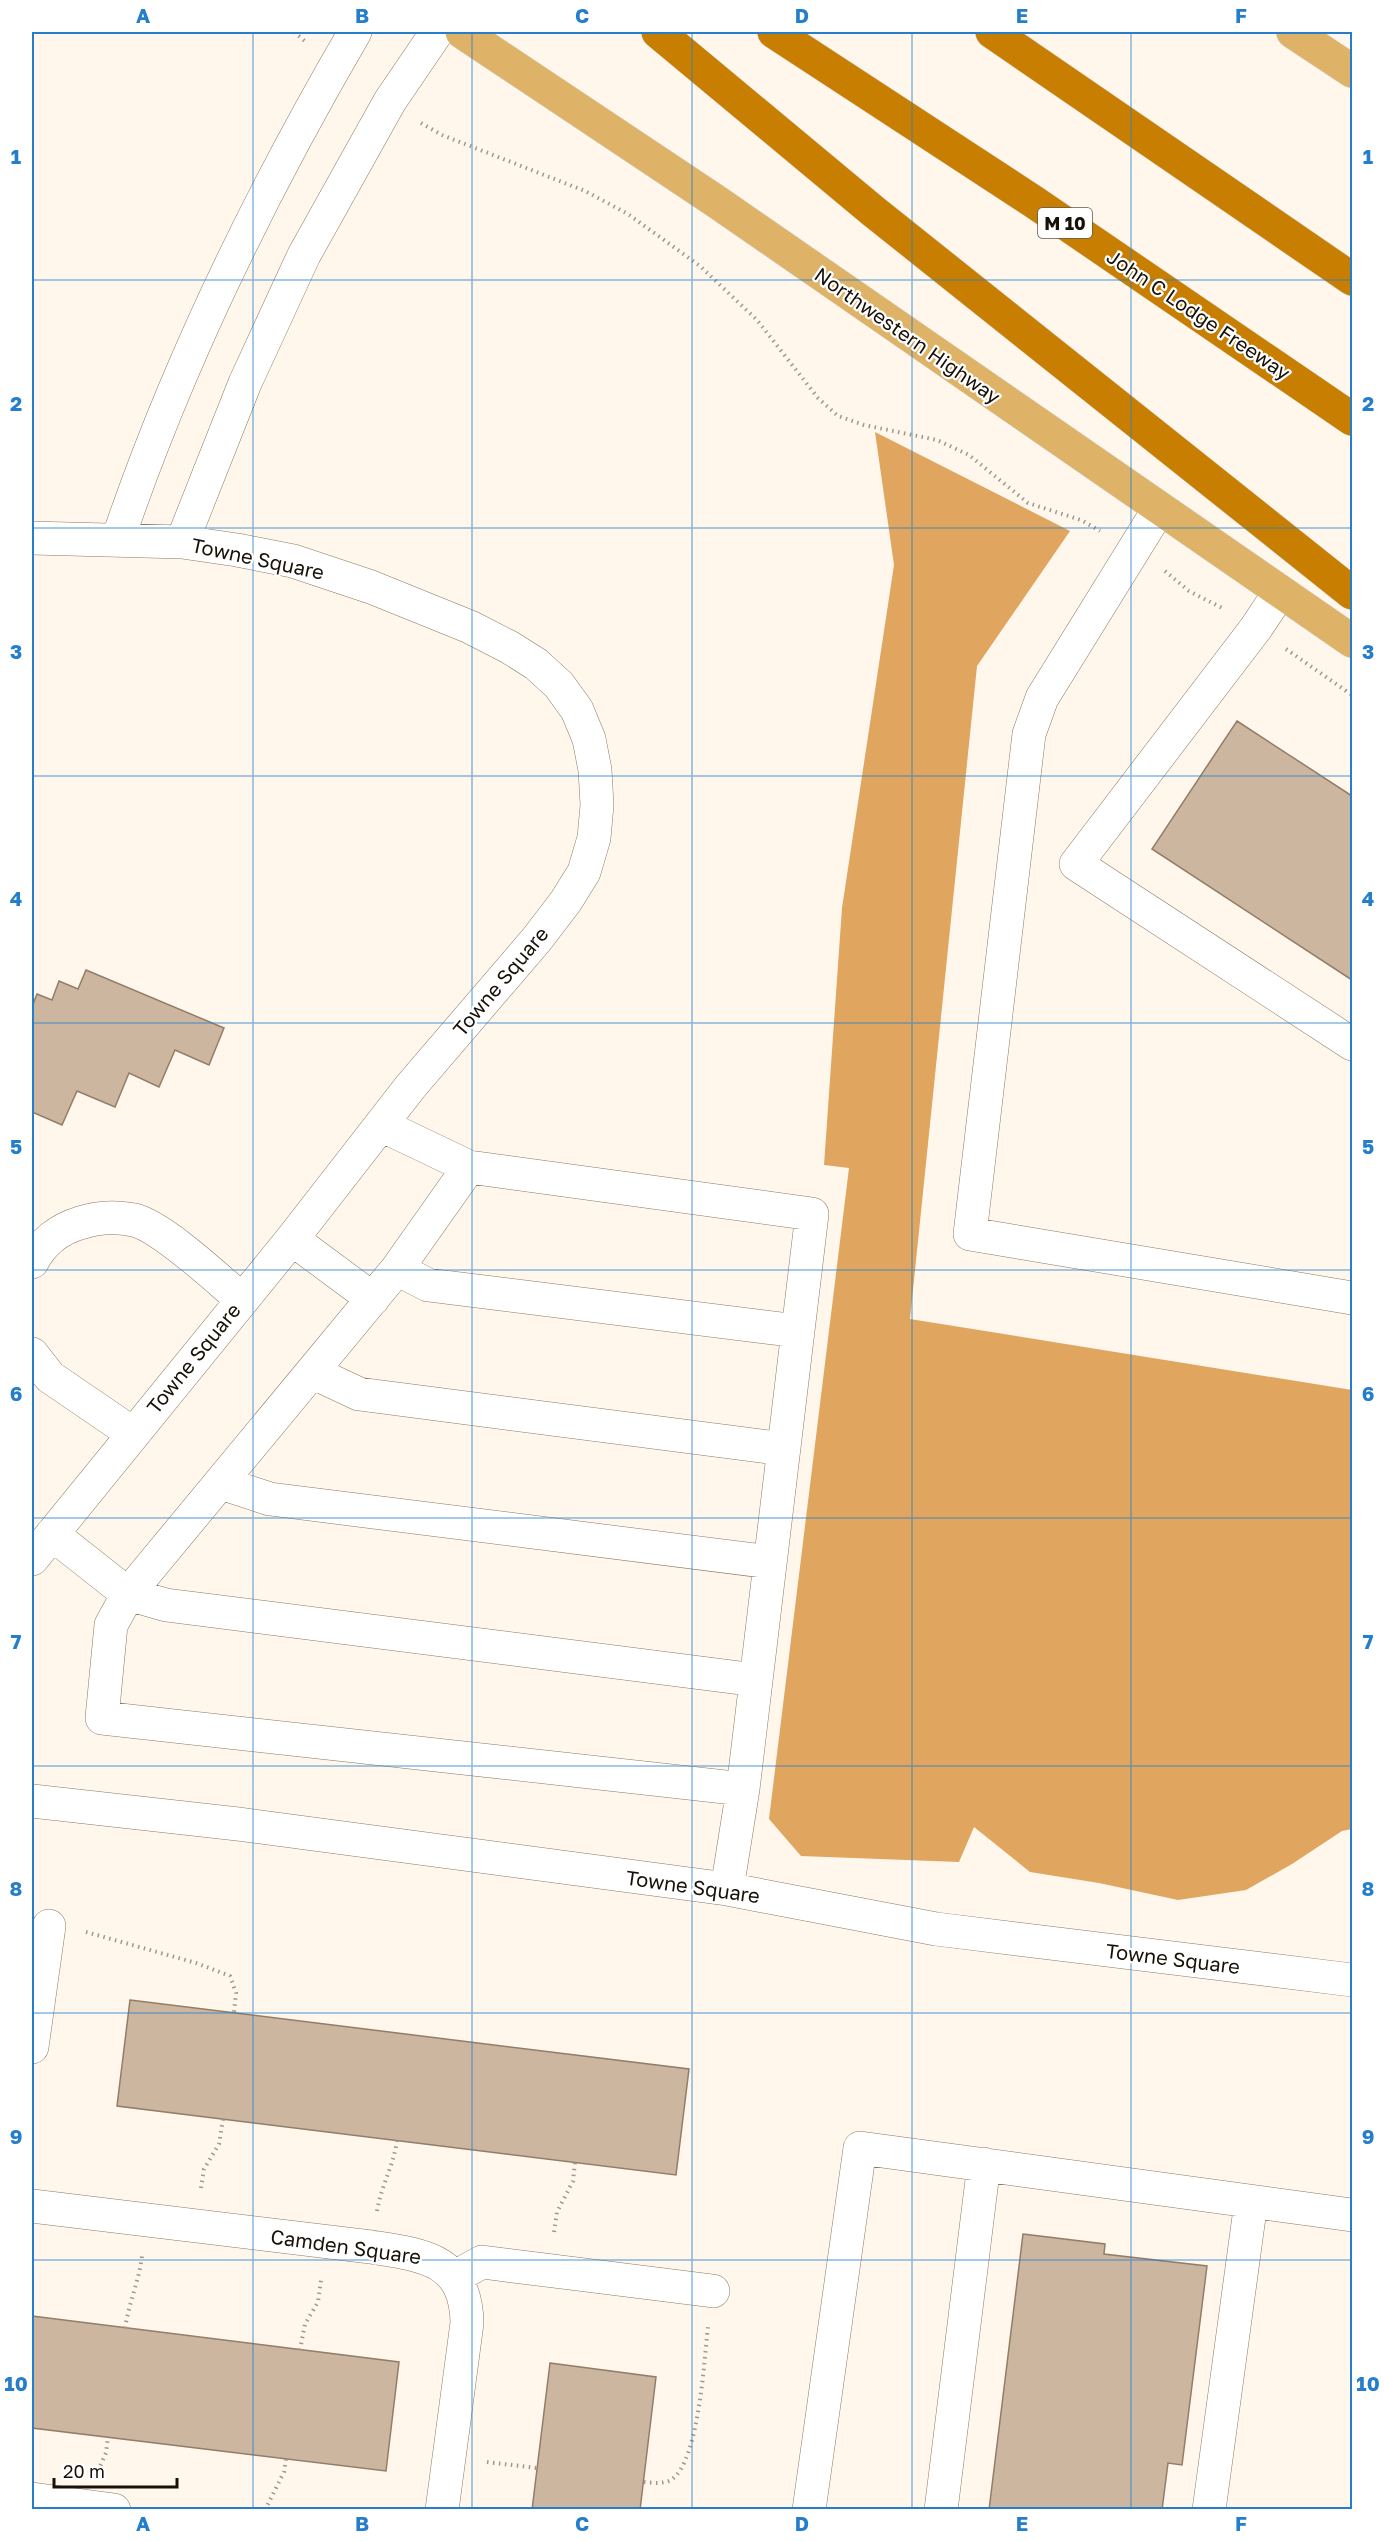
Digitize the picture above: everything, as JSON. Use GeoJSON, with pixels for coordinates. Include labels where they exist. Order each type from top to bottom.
{"type":"FeatureCollection","features":[{"type":"Feature","properties":{"kind":"highway"},"geometry":{"type":"LineString","coordinates":[[658,32],[873,211],[1353,593]]}},
{"type":"Feature","properties":{"kind":"highway","name":"John C Lodge Freeway"},"geometry":{"type":"LineString","coordinates":[[774,32],[1034,202],[1353,419]]}},
{"type":"Feature","properties":{"kind":"highway"},"geometry":{"type":"LineString","coordinates":[[992,32],[1353,279]]}},
{"type":"Feature","properties":{"kind":"highway"},"geometry":{"type":"LineString","coordinates":[[1109,112],[1353,251]]}},
{"type":"Feature","properties":{"kind":"main road","name":"Northwestern Highway"},"geometry":{"type":"LineString","coordinates":[[462,32],[717,202],[1353,641]]}},
{"type":"Feature","properties":{"kind":"main road"},"geometry":{"type":"LineString","coordinates":[[1293,32],[1353,71]]}},
{"type":"Feature","properties":{"kind":"street"},"geometry":{"type":"LineString","coordinates":[[118,539],[141,473],[229,266],[279,165],[355,32]]}},
{"type":"Feature","properties":{"kind":"street","name":"Towne Square"},"geometry":{"type":"LineString","coordinates":[[182,542],[245,382],[304,255],[390,101],[437,32]]}},
{"type":"Feature","properties":{"kind":"street"},"geometry":{"type":"LineString","coordinates":[[1159,509],[1042,698],[1029,734],[970,1234],[1353,1298]]}},
{"type":"Feature","properties":{"kind":"street","name":"Towne Square"},"geometry":{"type":"LineString","coordinates":[[32,538],[182,542],[292,561],[371,587],[470,627],[536,664],[559,685],[578,710],[589,739],[595,770],[597,805],[594,838],[584,872],[566,901],[537,939],[411,1086],[292,1239],[132,1432],[42,1546]]}},
{"type":"Feature","properties":{"kind":"street"},"geometry":{"type":"LineString","coordinates":[[1280,592],[1256,628],[1076,864],[1353,1044]]}},
{"type":"Feature","properties":{"kind":"street"},"geometry":{"type":"LineString","coordinates":[[381,1125],[469,1167],[812,1214],[743,1789],[727,1890]]}},
{"type":"Feature","properties":{"kind":"street"},"geometry":{"type":"LineString","coordinates":[[469,1167],[397,1269],[128,1594],[111,1625],[102,1718],[743,1789]]}},
{"type":"Feature","properties":{"kind":"street"},"geometry":{"type":"LineString","coordinates":[[32,1262],[39,1249],[67,1227],[100,1217],[136,1220],[167,1238],[242,1299]]}},
{"type":"Feature","properties":{"kind":"street"},"geometry":{"type":"LineString","coordinates":[[292,1239],[373,1299]]}},
{"type":"Feature","properties":{"kind":"street"},"geometry":{"type":"LineString","coordinates":[[397,1269],[428,1284],[798,1331]]}},
{"type":"Feature","properties":{"kind":"street"},"geometry":{"type":"LineString","coordinates":[[32,1354],[50,1377],[132,1432]]}},
{"type":"Feature","properties":{"kind":"street"},"geometry":{"type":"LineString","coordinates":[[312,1372],[359,1394],[784,1449]]}},
{"type":"Feature","properties":{"kind":"street"},"geometry":{"type":"LineString","coordinates":[[220,1483],[270,1499],[770,1562]]}},
{"type":"Feature","properties":{"kind":"street"},"geometry":{"type":"LineString","coordinates":[[42,1546],[128,1594],[166,1605],[756,1680]]}},
{"type":"Feature","properties":{"kind":"street","name":"Towne Square"},"geometry":{"type":"LineString","coordinates":[[32,1802],[238,1824],[727,1890],[936,1929],[1353,1980]]}},
{"type":"Feature","properties":{"kind":"street"},"geometry":{"type":"LineString","coordinates":[[32,2047],[49,1926]]}},
{"type":"Feature","properties":{"kind":"street"},"geometry":{"type":"LineString","coordinates":[[809,2510],[860,2148],[1353,2215]]}},
{"type":"Feature","properties":{"kind":"street"},"geometry":{"type":"LineString","coordinates":[[941,2510],[984,2164]]}},
{"type":"Feature","properties":{"kind":"street"},"geometry":{"type":"LineString","coordinates":[[1209,2510],[1251,2202]]}},
{"type":"Feature","properties":{"kind":"street","name":"Camden Square"},"geometry":{"type":"LineString","coordinates":[[32,2206],[371,2247],[418,2254],[439,2263],[454,2277],[463,2291],[467,2308],[467,2323],[442,2510]]}},
{"type":"Feature","properties":{"kind":"street"},"geometry":{"type":"LineString","coordinates":[[454,2277],[482,2262],[713,2291]]}},
{"type":"Feature","properties":{"kind":"street"},"geometry":{"type":"LineString","coordinates":[[32,2499],[114,2510]]}},
{"type":"Feature","properties":{"kind":"path"},"geometry":{"type":"LineString","coordinates":[[418,121],[442,135],[585,191],[628,214],[700,266],[757,320],[818,398],[838,416],[864,425],[938,440],[969,455],[1028,503],[1081,520],[1106,534]]}},
{"type":"Feature","properties":{"kind":"path"},"geometry":{"type":"LineString","coordinates":[[1166,571],[1189,591],[1219,605]]}},
{"type":"Feature","properties":{"kind":"path"},"geometry":{"type":"LineString","coordinates":[[1288,650],[1353,695]]}},
{"type":"Feature","properties":{"kind":"path"},"geometry":{"type":"LineString","coordinates":[[49,1926],[87,1932],[196,1963],[230,1976],[236,1993],[234,2012]]}},
{"type":"Feature","properties":{"kind":"path"},"geometry":{"type":"LineString","coordinates":[[195,2225],[204,2169],[219,2144],[223,2119]]}},
{"type":"Feature","properties":{"kind":"path"},"geometry":{"type":"LineString","coordinates":[[371,2247],[380,2190],[395,2158],[397,2140]]}},
{"type":"Feature","properties":{"kind":"path"},"geometry":{"type":"LineString","coordinates":[[549,2270],[557,2212],[573,2181],[575,2162]]}},
{"type":"Feature","properties":{"kind":"path"},"geometry":{"type":"LineString","coordinates":[[125,2328],[130,2300],[139,2280],[148,2220]]}},
{"type":"Feature","properties":{"kind":"path"},"geometry":{"type":"LineString","coordinates":[[300,2350],[305,2324],[318,2302],[326,2242]]}},
{"type":"Feature","properties":{"kind":"path"},"geometry":{"type":"LineString","coordinates":[[644,2482],[670,2481],[678,2474],[686,2461],[695,2429],[713,2291]]}},
{"type":"Feature","properties":{"kind":"path"},"geometry":{"type":"LineString","coordinates":[[448,2458],[537,2468]]}},
{"type":"Feature","properties":{"kind":"path"},"geometry":{"type":"LineString","coordinates":[[265,2510],[284,2472],[286,2459]]}},
{"type":"Feature","properties":{"kind":"shaded area"},"geometry":{"type":"Polygon","coordinates":[[[875,432],[1070,531],[977,666],[910,1319],[1352,1390],[1352,1829],[1342,1831],[1292,1864],[1246,1890],[1178,1900],[1099,1883],[1030,1872],[974,1827],[959,1862],[801,1856],[769,1819],[849,1168],[824,1165],[842,908],[894,565],[875,432]]]}},
{"type":"Feature","properties":{"kind":"building"},"geometry":{"type":"Polygon","coordinates":[[[1237,721],[1352,796],[1352,980],[1152,849],[1237,721]]]}},
{"type":"Feature","properties":{"kind":"building"},"geometry":{"type":"Polygon","coordinates":[[[86,970],[224,1028],[209,1065],[175,1050],[159,1087],[129,1073],[115,1107],[77,1091],[62,1125],[32,1112],[32,1007],[37,994],[52,1000],[59,981],[78,989],[86,970]]]}},
{"type":"Feature","properties":{"kind":"building"},"geometry":{"type":"Polygon","coordinates":[[[130,2000],[689,2069],[676,2175],[117,2106],[130,2000]]]}},
{"type":"Feature","properties":{"kind":"building"},"geometry":{"type":"Polygon","coordinates":[[[1023,2234],[1105,2244],[1104,2254],[1207,2266],[1182,2465],[1168,2463],[1162,2510],[989,2510],[1023,2234]]]}},
{"type":"Feature","properties":{"kind":"building"},"geometry":{"type":"Polygon","coordinates":[[[32,2316],[399,2362],[386,2471],[32,2428],[32,2316]]]}},
{"type":"Feature","properties":{"kind":"building"},"geometry":{"type":"Polygon","coordinates":[[[550,2363],[656,2377],[640,2510],[532,2510],[550,2363]]]}}]}
